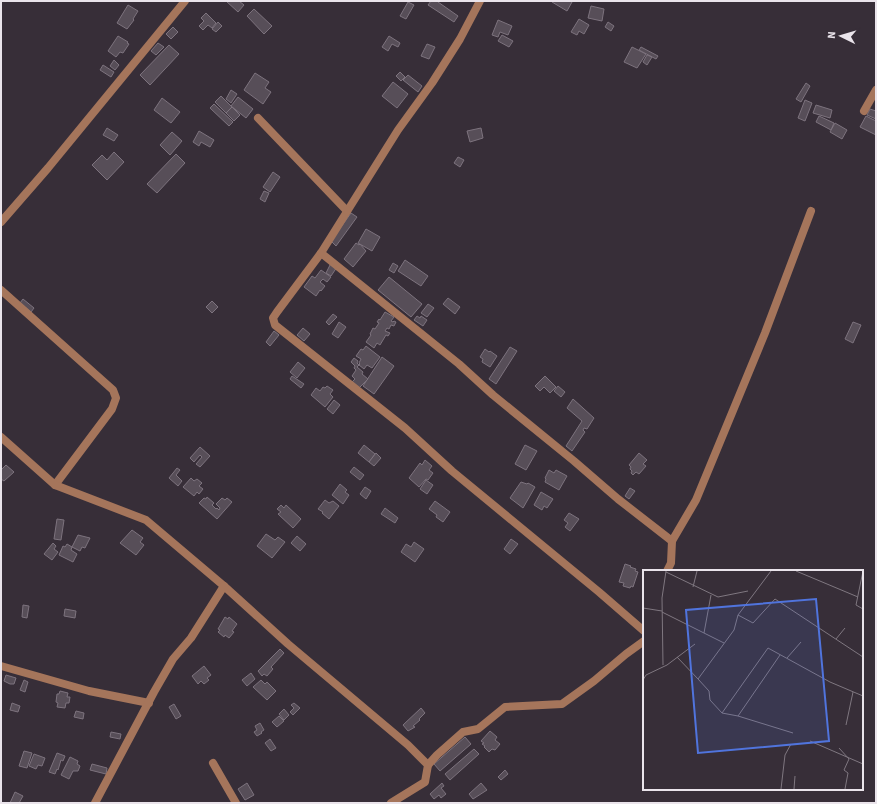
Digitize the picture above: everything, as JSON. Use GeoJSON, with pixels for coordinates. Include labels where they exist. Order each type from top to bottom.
{"type":"FeatureCollection","features":[{"type":"Feature","properties":{"kind":"street"},"geometry":{"type":"LineString","coordinates":[[1,222],[48,168],[185,1]]}},
{"type":"Feature","properties":{"kind":"street"},"geometry":{"type":"LineString","coordinates":[[480,1],[460,39],[432,84],[398,130],[321,253],[273,318],[275,325],[405,428],[452,471],[643,630]]}},
{"type":"Feature","properties":{"kind":"street"},"geometry":{"type":"LineString","coordinates":[[864,111],[876,90]]}},
{"type":"Feature","properties":{"kind":"street"},"geometry":{"type":"LineString","coordinates":[[258,118],[347,211]]}},
{"type":"Feature","properties":{"kind":"street"},"geometry":{"type":"LineString","coordinates":[[668,570],[671,563],[672,541],[696,500],[765,333],[812,211]]}},
{"type":"Feature","properties":{"kind":"street"},"geometry":{"type":"LineString","coordinates":[[321,253],[459,364],[493,395],[618,499],[672,541]]}},
{"type":"Feature","properties":{"kind":"street"},"geometry":{"type":"LineString","coordinates":[[1,290],[113,390],[116,398],[112,409],[55,485]]}},
{"type":"Feature","properties":{"kind":"street"},"geometry":{"type":"LineString","coordinates":[[1,437],[55,485],[146,520],[224,586],[288,644],[408,745],[428,765]]}},
{"type":"Feature","properties":{"kind":"street"},"geometry":{"type":"LineString","coordinates":[[95,803],[148,703],[174,659],[191,638],[224,586]]}},
{"type":"Feature","properties":{"kind":"street"},"geometry":{"type":"LineString","coordinates":[[391,803],[425,782],[428,765],[463,732],[478,729],[504,707],[562,704],[594,681],[626,654],[643,643]]}},
{"type":"Feature","properties":{"kind":"street"},"geometry":{"type":"LineString","coordinates":[[1,666],[89,691],[148,703]]}},
{"type":"Feature","properties":{"kind":"street"},"geometry":{"type":"LineString","coordinates":[[213,763],[236,803]]}},
{"type":"Feature","properties":{"kind":"building"},"geometry":{"type":"Polygon","coordinates":[[[226,1],[239,1],[244,5],[238,12],[226,1]]]}},
{"type":"Feature","properties":{"kind":"building"},"geometry":{"type":"Polygon","coordinates":[[[431,1],[439,1],[438,2],[458,16],[454,22],[428,5],[431,1]]]}},
{"type":"Feature","properties":{"kind":"building"},"geometry":{"type":"Polygon","coordinates":[[[408,2],[414,5],[406,19],[400,16],[408,2]]]}},
{"type":"Feature","properties":{"kind":"building"},"geometry":{"type":"Polygon","coordinates":[[[552,2],[572,2],[567,11],[552,2]]]}},
{"type":"Feature","properties":{"kind":"building"},"geometry":{"type":"Polygon","coordinates":[[[128,5],[138,11],[133,19],[134,20],[127,29],[117,23],[128,5]]]}},
{"type":"Feature","properties":{"kind":"building"},"geometry":{"type":"Polygon","coordinates":[[[591,6],[604,9],[602,21],[588,18],[591,6]]]}},
{"type":"Feature","properties":{"kind":"building"},"geometry":{"type":"Polygon","coordinates":[[[254,9],[272,26],[264,34],[247,16],[254,9]]]}},
{"type":"Feature","properties":{"kind":"building"},"geometry":{"type":"Polygon","coordinates":[[[206,13],[216,23],[212,28],[208,25],[203,30],[199,26],[204,21],[201,18],[206,13]]]}},
{"type":"Feature","properties":{"kind":"building"},"geometry":{"type":"Polygon","coordinates":[[[579,19],[589,25],[584,34],[579,31],[577,35],[571,32],[579,19]]]}},
{"type":"Feature","properties":{"kind":"building"},"geometry":{"type":"Polygon","coordinates":[[[498,20],[512,26],[508,35],[500,32],[498,37],[492,35],[498,20]]]}},
{"type":"Feature","properties":{"kind":"building"},"geometry":{"type":"Polygon","coordinates":[[[218,22],[222,26],[216,32],[212,29],[218,22]]]}},
{"type":"Feature","properties":{"kind":"building"},"geometry":{"type":"Polygon","coordinates":[[[608,22],[614,26],[611,31],[605,27],[608,22]]]}},
{"type":"Feature","properties":{"kind":"building"},"geometry":{"type":"Polygon","coordinates":[[[173,27],[178,32],[171,39],[166,34],[173,27]]]}},
{"type":"Feature","properties":{"kind":"building"},"geometry":{"type":"Polygon","coordinates":[[[502,35],[513,41],[509,47],[498,41],[502,35]]]}},
{"type":"Feature","properties":{"kind":"building"},"geometry":{"type":"Polygon","coordinates":[[[118,36],[129,44],[123,53],[120,52],[116,57],[108,51],[118,36]]]}},
{"type":"Feature","properties":{"kind":"building"},"geometry":{"type":"Polygon","coordinates":[[[389,36],[400,43],[398,47],[392,44],[388,51],[382,47],[389,36]]]}},
{"type":"Feature","properties":{"kind":"building"},"geometry":{"type":"Polygon","coordinates":[[[158,43],[164,47],[156,55],[151,51],[158,43]]]}},
{"type":"Feature","properties":{"kind":"building"},"geometry":{"type":"Polygon","coordinates":[[[427,44],[435,47],[429,59],[421,56],[427,44]]]}},
{"type":"Feature","properties":{"kind":"building"},"geometry":{"type":"Polygon","coordinates":[[[169,45],[179,54],[150,85],[140,75],[169,45]]]}},
{"type":"Feature","properties":{"kind":"building"},"geometry":{"type":"Polygon","coordinates":[[[632,47],[646,54],[637,68],[624,62],[632,47]]]}},
{"type":"Feature","properties":{"kind":"building"},"geometry":{"type":"Polygon","coordinates":[[[641,47],[658,56],[656,59],[639,50],[641,47]]]}},
{"type":"Feature","properties":{"kind":"building"},"geometry":{"type":"Polygon","coordinates":[[[647,55],[652,57],[647,65],[643,62],[647,55]]]}},
{"type":"Feature","properties":{"kind":"building"},"geometry":{"type":"Polygon","coordinates":[[[114,60],[119,65],[115,70],[110,66],[114,60]]]}},
{"type":"Feature","properties":{"kind":"building"},"geometry":{"type":"Polygon","coordinates":[[[103,65],[114,72],[111,77],[100,70],[103,65]]]}},
{"type":"Feature","properties":{"kind":"building"},"geometry":{"type":"Polygon","coordinates":[[[400,72],[405,77],[401,81],[396,76],[400,72]]]}},
{"type":"Feature","properties":{"kind":"building"},"geometry":{"type":"Polygon","coordinates":[[[255,73],[269,82],[265,88],[271,92],[263,104],[244,90],[255,73]]]}},
{"type":"Feature","properties":{"kind":"building"},"geometry":{"type":"Polygon","coordinates":[[[408,75],[422,86],[418,92],[403,80],[408,75]]]}},
{"type":"Feature","properties":{"kind":"building"},"geometry":{"type":"Polygon","coordinates":[[[393,82],[408,94],[397,108],[382,96],[393,82]]]}},
{"type":"Feature","properties":{"kind":"building"},"geometry":{"type":"Polygon","coordinates":[[[806,83],[810,86],[801,102],[796,99],[806,83]]]}},
{"type":"Feature","properties":{"kind":"building"},"geometry":{"type":"Polygon","coordinates":[[[231,90],[237,94],[231,103],[226,99],[231,90]]]}},
{"type":"Feature","properties":{"kind":"building"},"geometry":{"type":"Polygon","coordinates":[[[221,96],[232,107],[226,113],[215,102],[221,96]]]}},
{"type":"Feature","properties":{"kind":"building"},"geometry":{"type":"Polygon","coordinates":[[[238,97],[253,109],[246,118],[231,106],[238,97]]]}},
{"type":"Feature","properties":{"kind":"building"},"geometry":{"type":"Polygon","coordinates":[[[162,98],[180,112],[171,123],[154,110],[162,98]]]}},
{"type":"Feature","properties":{"kind":"building"},"geometry":{"type":"Polygon","coordinates":[[[805,100],[812,103],[805,121],[798,118],[805,100]]]}},
{"type":"Feature","properties":{"kind":"building"},"geometry":{"type":"Polygon","coordinates":[[[214,104],[233,122],[229,126],[210,108],[214,104]]]}},
{"type":"Feature","properties":{"kind":"building"},"geometry":{"type":"Polygon","coordinates":[[[816,105],[832,110],[830,118],[813,113],[816,105]]]}},
{"type":"Feature","properties":{"kind":"building"},"geometry":{"type":"Polygon","coordinates":[[[232,107],[240,115],[234,121],[226,113],[232,107]]]}},
{"type":"Feature","properties":{"kind":"building"},"geometry":{"type":"Polygon","coordinates":[[[870,109],[876,111],[876,119],[867,115],[870,109]]]}},
{"type":"Feature","properties":{"kind":"building"},"geometry":{"type":"Polygon","coordinates":[[[819,116],[834,123],[831,130],[816,122],[819,116]]]}},
{"type":"Feature","properties":{"kind":"building"},"geometry":{"type":"Polygon","coordinates":[[[866,116],[876,121],[876,135],[860,127],[866,116]]]}},
{"type":"Feature","properties":{"kind":"building"},"geometry":{"type":"Polygon","coordinates":[[[835,123],[847,130],[842,139],[830,132],[835,123]]]}},
{"type":"Feature","properties":{"kind":"building"},"geometry":{"type":"Polygon","coordinates":[[[107,128],[118,135],[114,141],[103,135],[107,128]]]}},
{"type":"Feature","properties":{"kind":"building"},"geometry":{"type":"Polygon","coordinates":[[[481,128],[483,138],[470,142],[467,131],[481,128]]]}},
{"type":"Feature","properties":{"kind":"building"},"geometry":{"type":"Polygon","coordinates":[[[199,131],[214,140],[210,147],[201,142],[199,146],[193,142],[199,131]]]}},
{"type":"Feature","properties":{"kind":"building"},"geometry":{"type":"Polygon","coordinates":[[[172,132],[182,141],[170,155],[160,145],[172,132]]]}},
{"type":"Feature","properties":{"kind":"building"},"geometry":{"type":"Polygon","coordinates":[[[114,152],[124,162],[107,180],[92,165],[102,155],[107,160],[114,152]]]}},
{"type":"Feature","properties":{"kind":"building"},"geometry":{"type":"Polygon","coordinates":[[[176,154],[185,163],[157,193],[147,184],[176,154]]]}},
{"type":"Feature","properties":{"kind":"building"},"geometry":{"type":"Polygon","coordinates":[[[458,157],[464,160],[460,167],[454,163],[458,157]]]}},
{"type":"Feature","properties":{"kind":"building"},"geometry":{"type":"Polygon","coordinates":[[[273,172],[280,177],[270,192],[263,187],[273,172]]]}},
{"type":"Feature","properties":{"kind":"building"},"geometry":{"type":"Polygon","coordinates":[[[264,191],[269,193],[265,202],[260,199],[264,191]]]}},
{"type":"Feature","properties":{"kind":"building"},"geometry":{"type":"Polygon","coordinates":[[[351,213],[357,217],[336,246],[331,241],[351,213]]]}},
{"type":"Feature","properties":{"kind":"building"},"geometry":{"type":"Polygon","coordinates":[[[366,229],[380,237],[372,251],[358,243],[366,229]]]}},
{"type":"Feature","properties":{"kind":"building"},"geometry":{"type":"Polygon","coordinates":[[[356,243],[359,245],[360,244],[366,251],[353,267],[344,259],[356,243]]]}},
{"type":"Feature","properties":{"kind":"building"},"geometry":{"type":"Polygon","coordinates":[[[405,260],[428,276],[421,286],[398,271],[405,260]]]}},
{"type":"Feature","properties":{"kind":"building"},"geometry":{"type":"Polygon","coordinates":[[[331,263],[337,267],[331,276],[326,273],[331,263]]]}},
{"type":"Feature","properties":{"kind":"building"},"geometry":{"type":"Polygon","coordinates":[[[393,263],[398,266],[394,273],[389,270],[393,263]]]}},
{"type":"Feature","properties":{"kind":"building"},"geometry":{"type":"Polygon","coordinates":[[[321,270],[331,277],[327,282],[323,279],[320,282],[325,286],[316,296],[304,287],[312,276],[315,278],[321,270]]]}},
{"type":"Feature","properties":{"kind":"building"},"geometry":{"type":"Polygon","coordinates":[[[389,277],[422,304],[411,317],[378,290],[389,277]]]}},
{"type":"Feature","properties":{"kind":"building"},"geometry":{"type":"Polygon","coordinates":[[[448,298],[460,307],[455,314],[443,304],[448,298]]]}},
{"type":"Feature","properties":{"kind":"building"},"geometry":{"type":"Polygon","coordinates":[[[23,299],[34,308],[31,312],[20,303],[23,299]]]}},
{"type":"Feature","properties":{"kind":"building"},"geometry":{"type":"Polygon","coordinates":[[[212,301],[218,307],[212,313],[206,307],[212,301]]]}},
{"type":"Feature","properties":{"kind":"building"},"geometry":{"type":"Polygon","coordinates":[[[428,304],[434,308],[427,317],[421,313],[428,304]]]}},
{"type":"Feature","properties":{"kind":"building"},"geometry":{"type":"Polygon","coordinates":[[[385,312],[394,317],[391,321],[396,322],[394,326],[391,325],[389,329],[387,328],[385,331],[390,333],[388,336],[386,335],[380,345],[377,343],[374,348],[366,342],[371,335],[370,334],[373,328],[375,329],[379,323],[377,322],[385,312]]]}},
{"type":"Feature","properties":{"kind":"building"},"geometry":{"type":"Polygon","coordinates":[[[333,314],[337,317],[329,325],[326,322],[333,314]]]}},
{"type":"Feature","properties":{"kind":"building"},"geometry":{"type":"Polygon","coordinates":[[[417,316],[420,318],[421,316],[427,320],[423,326],[414,320],[417,316]]]}},
{"type":"Feature","properties":{"kind":"building"},"geometry":{"type":"Polygon","coordinates":[[[339,322],[346,327],[338,338],[332,334],[339,322]]]}},
{"type":"Feature","properties":{"kind":"building"},"geometry":{"type":"Polygon","coordinates":[[[853,322],[861,325],[853,343],[845,339],[853,322]]]}},
{"type":"Feature","properties":{"kind":"building"},"geometry":{"type":"Polygon","coordinates":[[[303,328],[310,334],[304,341],[297,335],[303,328]]]}},
{"type":"Feature","properties":{"kind":"building"},"geometry":{"type":"Polygon","coordinates":[[[274,331],[279,335],[270,346],[266,342],[274,331]]]}},
{"type":"Feature","properties":{"kind":"building"},"geometry":{"type":"Polygon","coordinates":[[[366,346],[380,357],[372,368],[367,365],[364,369],[359,365],[361,359],[356,356],[361,349],[363,350],[366,346]]]}},
{"type":"Feature","properties":{"kind":"building"},"geometry":{"type":"Polygon","coordinates":[[[510,347],[517,351],[496,384],[489,379],[510,347]]]}},
{"type":"Feature","properties":{"kind":"building"},"geometry":{"type":"Polygon","coordinates":[[[485,349],[497,356],[490,367],[482,362],[483,359],[480,357],[485,349]]]}},
{"type":"Feature","properties":{"kind":"building"},"geometry":{"type":"Polygon","coordinates":[[[382,357],[394,366],[374,394],[363,386],[382,357]]]}},
{"type":"Feature","properties":{"kind":"building"},"geometry":{"type":"Polygon","coordinates":[[[354,358],[358,361],[357,363],[359,365],[357,367],[368,379],[359,388],[352,382],[355,379],[352,376],[356,370],[354,368],[355,366],[351,362],[354,358]]]}},
{"type":"Feature","properties":{"kind":"building"},"geometry":{"type":"Polygon","coordinates":[[[298,362],[305,368],[297,378],[290,372],[298,362]]]}},
{"type":"Feature","properties":{"kind":"building"},"geometry":{"type":"Polygon","coordinates":[[[292,376],[304,384],[301,388],[290,379],[292,376]]]}},
{"type":"Feature","properties":{"kind":"building"},"geometry":{"type":"Polygon","coordinates":[[[545,376],[556,387],[550,393],[544,387],[540,391],[535,386],[545,376]]]}},
{"type":"Feature","properties":{"kind":"building"},"geometry":{"type":"Polygon","coordinates":[[[327,386],[333,390],[330,394],[333,397],[325,407],[311,395],[316,388],[320,391],[323,387],[325,388],[327,386]]]}},
{"type":"Feature","properties":{"kind":"building"},"geometry":{"type":"Polygon","coordinates":[[[558,386],[565,392],[561,397],[554,391],[558,386]]]}},
{"type":"Feature","properties":{"kind":"building"},"geometry":{"type":"Polygon","coordinates":[[[573,399],[594,418],[587,429],[584,428],[583,430],[585,432],[572,451],[566,446],[582,421],[567,408],[573,399]]]}},
{"type":"Feature","properties":{"kind":"building"},"geometry":{"type":"Polygon","coordinates":[[[334,400],[340,405],[333,414],[327,409],[334,400]]]}},
{"type":"Feature","properties":{"kind":"building"},"geometry":{"type":"Polygon","coordinates":[[[364,445],[375,454],[369,462],[358,453],[364,445]]]}},
{"type":"Feature","properties":{"kind":"building"},"geometry":{"type":"Polygon","coordinates":[[[525,445],[537,451],[526,470],[515,464],[525,445]]]}},
{"type":"Feature","properties":{"kind":"building"},"geometry":{"type":"Polygon","coordinates":[[[200,447],[210,456],[200,467],[196,464],[202,457],[200,455],[194,462],[190,458],[200,447]]]}},
{"type":"Feature","properties":{"kind":"building"},"geometry":{"type":"Polygon","coordinates":[[[376,453],[381,458],[374,466],[369,462],[376,453]]]}},
{"type":"Feature","properties":{"kind":"building"},"geometry":{"type":"Polygon","coordinates":[[[639,453],[647,460],[643,464],[646,466],[639,474],[636,472],[633,475],[629,465],[639,453]]]}},
{"type":"Feature","properties":{"kind":"building"},"geometry":{"type":"Polygon","coordinates":[[[425,460],[432,466],[429,470],[433,473],[428,480],[426,479],[419,487],[409,478],[420,463],[422,465],[425,460]]]}},
{"type":"Feature","properties":{"kind":"building"},"geometry":{"type":"Polygon","coordinates":[[[6,465],[14,472],[4,481],[1,479],[1,470],[6,465]]]}},
{"type":"Feature","properties":{"kind":"building"},"geometry":{"type":"Polygon","coordinates":[[[354,467],[364,475],[360,480],[350,472],[354,467]]]}},
{"type":"Feature","properties":{"kind":"building"},"geometry":{"type":"Polygon","coordinates":[[[177,468],[180,470],[176,475],[182,481],[178,486],[169,478],[177,468]]]}},
{"type":"Feature","properties":{"kind":"building"},"geometry":{"type":"Polygon","coordinates":[[[549,470],[554,473],[556,470],[567,476],[559,490],[545,482],[545,478],[549,470]]]}},
{"type":"Feature","properties":{"kind":"building"},"geometry":{"type":"Polygon","coordinates":[[[191,478],[194,481],[197,479],[202,483],[199,486],[203,489],[199,494],[197,492],[194,496],[183,487],[191,478]]]}},
{"type":"Feature","properties":{"kind":"building"},"geometry":{"type":"Polygon","coordinates":[[[426,480],[433,485],[427,494],[420,489],[426,480]]]}},
{"type":"Feature","properties":{"kind":"building"},"geometry":{"type":"Polygon","coordinates":[[[521,482],[528,483],[535,487],[523,508],[510,498],[521,482]]]}},
{"type":"Feature","properties":{"kind":"building"},"geometry":{"type":"Polygon","coordinates":[[[340,484],[347,490],[345,492],[349,495],[343,504],[332,495],[340,484]]]}},
{"type":"Feature","properties":{"kind":"building"},"geometry":{"type":"Polygon","coordinates":[[[365,487],[371,491],[366,499],[360,494],[365,487]]]}},
{"type":"Feature","properties":{"kind":"building"},"geometry":{"type":"Polygon","coordinates":[[[630,488],[635,491],[629,499],[625,496],[630,488]]]}},
{"type":"Feature","properties":{"kind":"building"},"geometry":{"type":"Polygon","coordinates":[[[541,492],[553,499],[547,508],[544,506],[542,510],[534,505],[541,492]]]}},
{"type":"Feature","properties":{"kind":"building"},"geometry":{"type":"Polygon","coordinates":[[[207,497],[214,503],[212,505],[219,510],[220,508],[216,504],[222,498],[225,500],[227,498],[232,502],[217,519],[199,503],[207,497]]]}},
{"type":"Feature","properties":{"kind":"building"},"geometry":{"type":"Polygon","coordinates":[[[325,500],[329,503],[333,501],[339,506],[329,519],[318,509],[325,500]]]}},
{"type":"Feature","properties":{"kind":"building"},"geometry":{"type":"Polygon","coordinates":[[[435,501],[450,512],[443,522],[429,509],[435,501]]]}},
{"type":"Feature","properties":{"kind":"building"},"geometry":{"type":"Polygon","coordinates":[[[281,505],[284,508],[286,505],[301,519],[293,528],[278,514],[281,512],[277,509],[281,505]]]}},
{"type":"Feature","properties":{"kind":"building"},"geometry":{"type":"Polygon","coordinates":[[[385,508],[398,518],[395,523],[381,514],[385,508]]]}},
{"type":"Feature","properties":{"kind":"building"},"geometry":{"type":"Polygon","coordinates":[[[569,513],[579,519],[570,531],[565,527],[568,523],[564,520],[569,513]]]}},
{"type":"Feature","properties":{"kind":"building"},"geometry":{"type":"Polygon","coordinates":[[[57,519],[64,520],[61,540],[54,539],[57,519]]]}},
{"type":"Feature","properties":{"kind":"building"},"geometry":{"type":"Polygon","coordinates":[[[132,530],[143,538],[140,542],[144,545],[136,555],[120,543],[132,530]]]}},
{"type":"Feature","properties":{"kind":"building"},"geometry":{"type":"Polygon","coordinates":[[[266,534],[275,540],[278,537],[285,542],[272,558],[257,546],[266,534]]]}},
{"type":"Feature","properties":{"kind":"building"},"geometry":{"type":"Polygon","coordinates":[[[78,535],[90,538],[85,548],[82,547],[80,551],[72,547],[78,535]]]}},
{"type":"Feature","properties":{"kind":"building"},"geometry":{"type":"Polygon","coordinates":[[[297,536],[306,544],[300,551],[291,543],[297,536]]]}},
{"type":"Feature","properties":{"kind":"building"},"geometry":{"type":"Polygon","coordinates":[[[511,539],[518,544],[510,554],[504,549],[511,539]]]}},
{"type":"Feature","properties":{"kind":"building"},"geometry":{"type":"Polygon","coordinates":[[[414,542],[424,549],[415,562],[401,552],[406,544],[411,547],[414,542]]]}},
{"type":"Feature","properties":{"kind":"building"},"geometry":{"type":"Polygon","coordinates":[[[53,543],[56,546],[54,549],[58,552],[52,560],[44,554],[53,543]]]}},
{"type":"Feature","properties":{"kind":"building"},"geometry":{"type":"Polygon","coordinates":[[[67,544],[72,547],[71,550],[77,554],[73,562],[59,555],[63,546],[65,547],[67,544]]]}},
{"type":"Feature","properties":{"kind":"building"},"geometry":{"type":"Polygon","coordinates":[[[625,564],[636,569],[635,571],[638,572],[633,587],[631,586],[630,588],[623,586],[624,583],[619,582],[625,564]]]}},
{"type":"Feature","properties":{"kind":"building"},"geometry":{"type":"Polygon","coordinates":[[[23,605],[29,606],[27,618],[22,617],[23,605]]]}},
{"type":"Feature","properties":{"kind":"building"},"geometry":{"type":"Polygon","coordinates":[[[65,609],[76,611],[75,618],[64,616],[65,609]]]}},
{"type":"Feature","properties":{"kind":"building"},"geometry":{"type":"Polygon","coordinates":[[[225,617],[228,619],[229,617],[237,624],[232,631],[234,632],[229,638],[225,635],[224,637],[218,632],[220,630],[218,629],[225,617]]]}},
{"type":"Feature","properties":{"kind":"building"},"geometry":{"type":"Polygon","coordinates":[[[280,649],[284,653],[271,667],[273,669],[267,676],[264,674],[262,676],[258,671],[280,649]]]}},
{"type":"Feature","properties":{"kind":"building"},"geometry":{"type":"Polygon","coordinates":[[[204,666],[211,675],[207,678],[209,680],[204,684],[201,681],[198,684],[192,676],[204,666]]]}},
{"type":"Feature","properties":{"kind":"building"},"geometry":{"type":"Polygon","coordinates":[[[251,673],[255,679],[247,686],[242,680],[251,673]]]}},
{"type":"Feature","properties":{"kind":"building"},"geometry":{"type":"Polygon","coordinates":[[[6,675],[16,678],[14,684],[4,681],[6,675]]]}},
{"type":"Feature","properties":{"kind":"building"},"geometry":{"type":"Polygon","coordinates":[[[24,680],[28,682],[25,692],[20,690],[24,680]]]}},
{"type":"Feature","properties":{"kind":"building"},"geometry":{"type":"Polygon","coordinates":[[[261,680],[265,684],[267,682],[276,691],[267,700],[253,687],[261,680]]]}},
{"type":"Feature","properties":{"kind":"building"},"geometry":{"type":"Polygon","coordinates":[[[60,691],[68,693],[67,697],[70,697],[69,703],[66,703],[65,708],[57,707],[57,694],[59,694],[60,691]]]}},
{"type":"Feature","properties":{"kind":"building"},"geometry":{"type":"Polygon","coordinates":[[[12,703],[20,706],[18,712],[10,710],[12,703]]]}},
{"type":"Feature","properties":{"kind":"building"},"geometry":{"type":"Polygon","coordinates":[[[294,703],[300,708],[293,715],[290,712],[294,708],[291,705],[294,703]]]}},
{"type":"Feature","properties":{"kind":"building"},"geometry":{"type":"Polygon","coordinates":[[[174,704],[181,716],[176,719],[169,707],[174,704]]]}},
{"type":"Feature","properties":{"kind":"building"},"geometry":{"type":"Polygon","coordinates":[[[421,708],[425,713],[413,726],[415,727],[408,731],[403,725],[421,708]]]}},
{"type":"Feature","properties":{"kind":"building"},"geometry":{"type":"Polygon","coordinates":[[[284,709],[289,715],[284,720],[279,714],[284,709]]]}},
{"type":"Feature","properties":{"kind":"building"},"geometry":{"type":"Polygon","coordinates":[[[76,711],[84,713],[83,719],[74,717],[76,711]]]}},
{"type":"Feature","properties":{"kind":"building"},"geometry":{"type":"Polygon","coordinates":[[[279,716],[284,721],[277,727],[272,722],[279,716]]]}},
{"type":"Feature","properties":{"kind":"building"},"geometry":{"type":"Polygon","coordinates":[[[260,723],[264,730],[257,736],[254,732],[257,730],[255,726],[260,723]]]}},
{"type":"Feature","properties":{"kind":"building"},"geometry":{"type":"Polygon","coordinates":[[[490,731],[497,737],[495,740],[500,744],[495,750],[492,749],[489,752],[482,744],[484,743],[481,741],[490,731]]]}},
{"type":"Feature","properties":{"kind":"building"},"geometry":{"type":"Polygon","coordinates":[[[111,732],[121,734],[120,739],[110,737],[111,732]]]}},
{"type":"Feature","properties":{"kind":"building"},"geometry":{"type":"Polygon","coordinates":[[[465,737],[471,744],[440,771],[434,764],[465,737]]]}},
{"type":"Feature","properties":{"kind":"building"},"geometry":{"type":"Polygon","coordinates":[[[270,739],[276,748],[271,751],[265,743],[270,739]]]}},
{"type":"Feature","properties":{"kind":"building"},"geometry":{"type":"Polygon","coordinates":[[[474,749],[479,754],[450,780],[445,774],[474,749]]]}},
{"type":"Feature","properties":{"kind":"building"},"geometry":{"type":"Polygon","coordinates":[[[24,751],[32,753],[27,768],[19,766],[24,751]]]}},
{"type":"Feature","properties":{"kind":"building"},"geometry":{"type":"Polygon","coordinates":[[[57,753],[65,756],[63,761],[61,760],[55,774],[49,772],[57,753]]]}},
{"type":"Feature","properties":{"kind":"building"},"geometry":{"type":"Polygon","coordinates":[[[34,754],[45,758],[42,766],[38,765],[36,769],[29,766],[34,754]]]}},
{"type":"Feature","properties":{"kind":"building"},"geometry":{"type":"Polygon","coordinates":[[[70,757],[78,761],[77,764],[80,766],[78,771],[73,771],[69,779],[61,775],[70,757]]]}},
{"type":"Feature","properties":{"kind":"building"},"geometry":{"type":"Polygon","coordinates":[[[92,764],[107,768],[106,774],[90,770],[92,764]]]}},
{"type":"Feature","properties":{"kind":"building"},"geometry":{"type":"Polygon","coordinates":[[[505,770],[508,774],[501,780],[498,777],[505,770]]]}},
{"type":"Feature","properties":{"kind":"building"},"geometry":{"type":"Polygon","coordinates":[[[247,783],[254,795],[245,800],[238,789],[247,783]]]}},
{"type":"Feature","properties":{"kind":"building"},"geometry":{"type":"Polygon","coordinates":[[[442,783],[444,786],[441,788],[446,794],[441,798],[439,795],[434,799],[430,794],[442,783]]]}},
{"type":"Feature","properties":{"kind":"building"},"geometry":{"type":"Polygon","coordinates":[[[481,783],[487,790],[473,799],[469,794],[481,783]]]}},
{"type":"Feature","properties":{"kind":"building"},"geometry":{"type":"Polygon","coordinates":[[[15,792],[23,796],[19,803],[10,803],[15,792]]]}}]}
